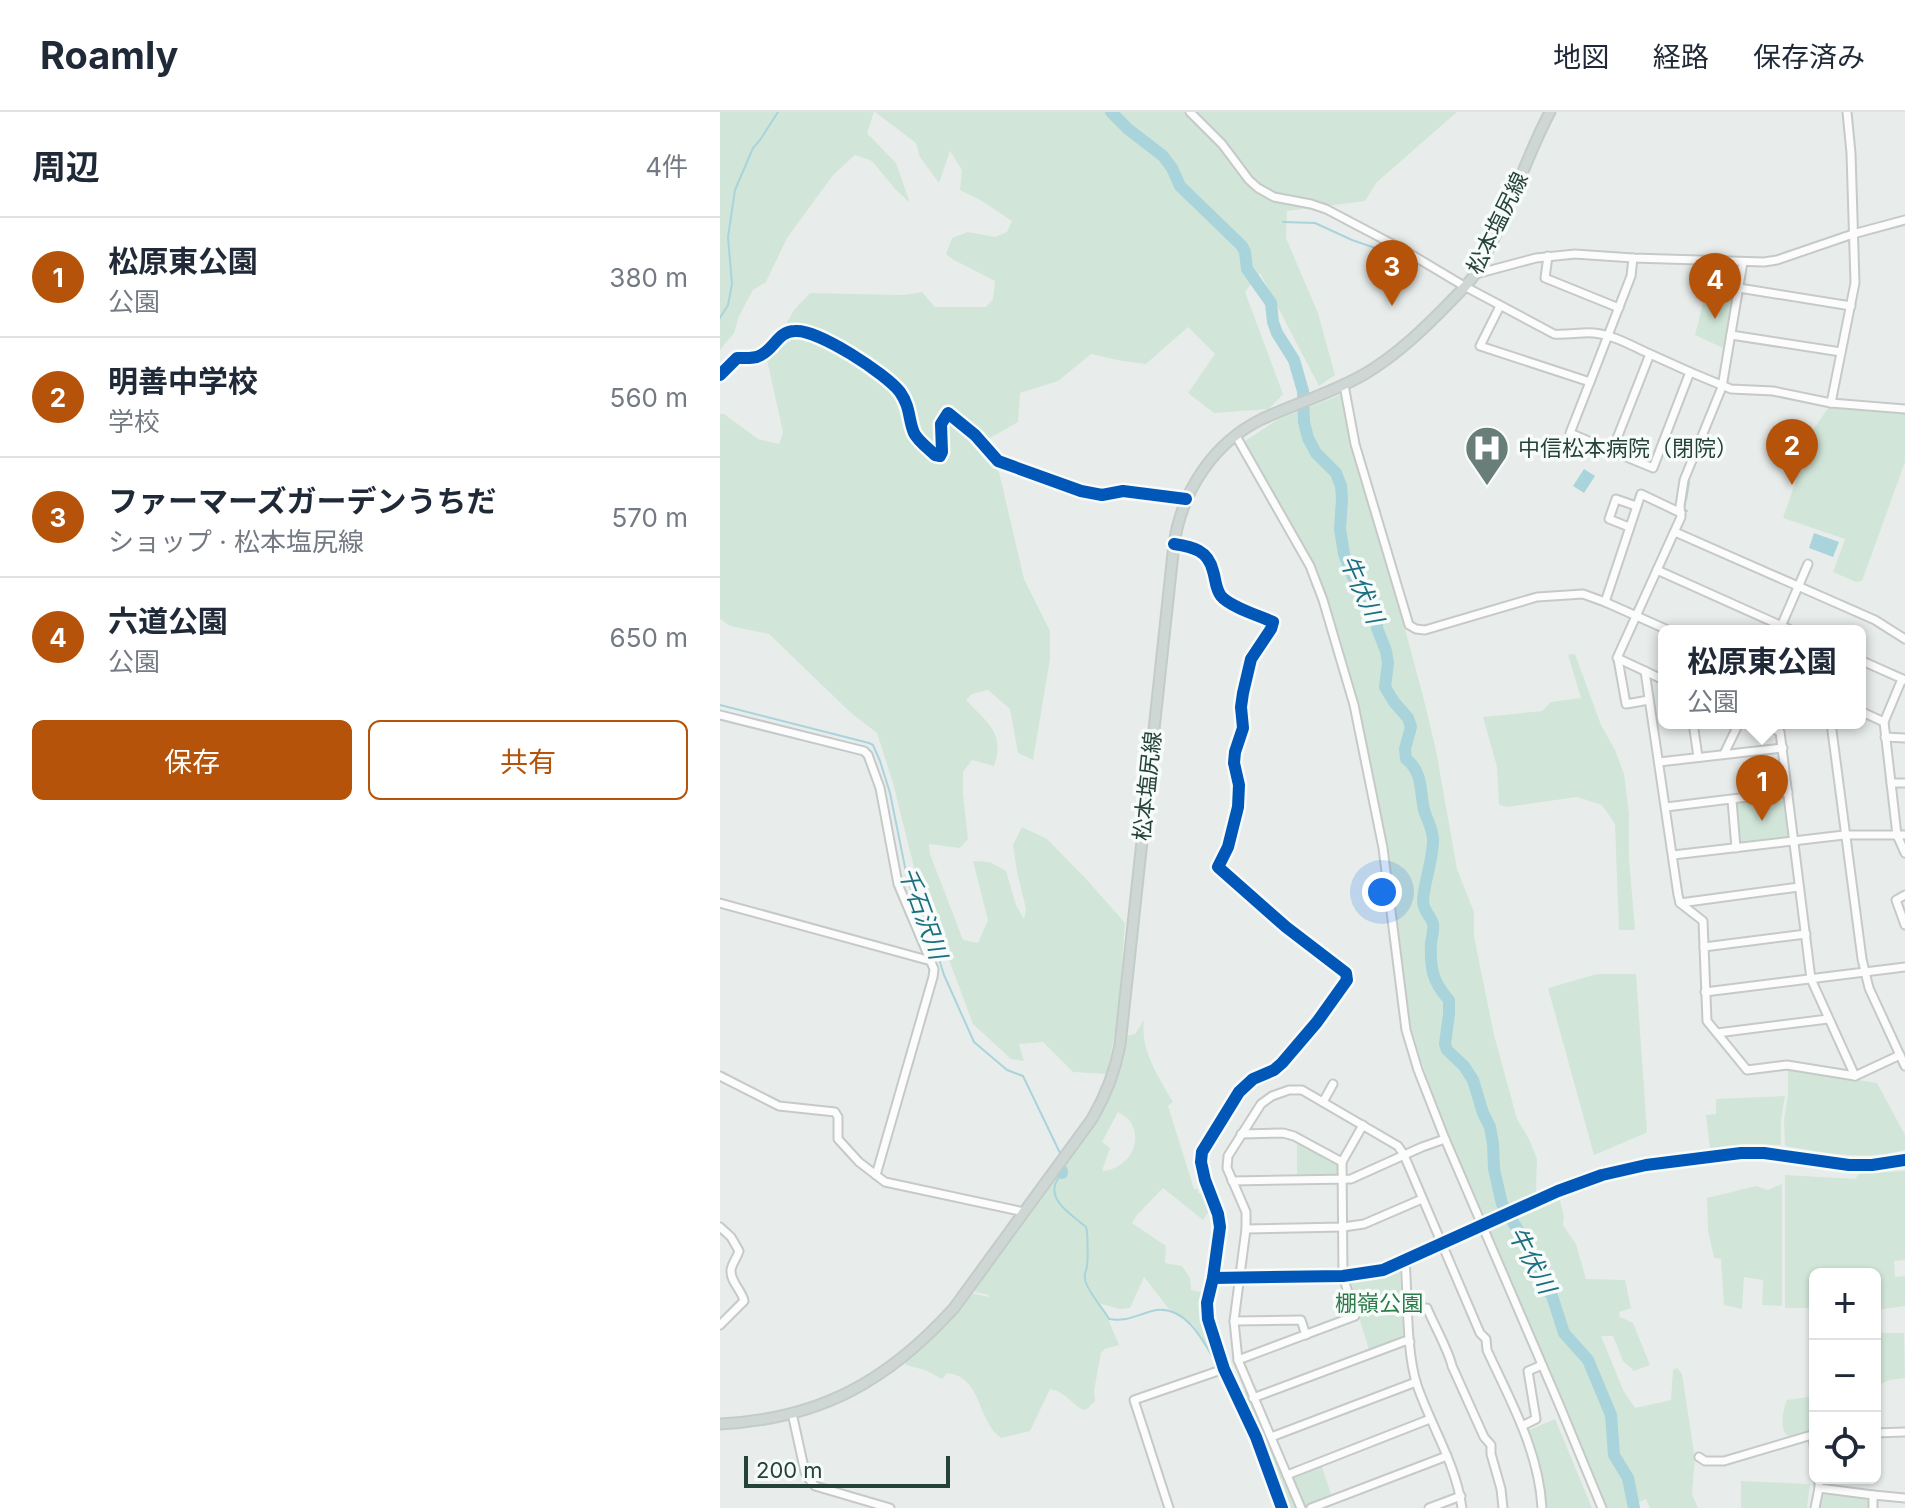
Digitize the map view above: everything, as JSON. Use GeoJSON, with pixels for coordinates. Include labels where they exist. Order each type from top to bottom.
{"type":"FeatureCollection","features":[{"type":"Feature","properties":{"kind":"main road","name":"松本塩尻線"},"geometry":{"type":"LineString","coordinates":[[720,1424],[766,1420],[824,1403],[853,1390],[906,1355],[931,1334],[954,1308],[1092,1119],[1105,1097],[1115,1070],[1127,996],[1135,895],[1174,544],[1186,499],[1204,468],[1238,434],[1260,420],[1340,387],[1367,372],[1396,352],[1431,321],[1476,274],[1550,112]]}},
{"type":"Feature","properties":{"kind":"street"},"geometry":{"type":"LineString","coordinates":[[1190,112],[1222,144],[1258,188],[1274,197],[1326,209],[1554,334],[1608,336],[1731,389],[1773,391],[1831,403],[1905,409]]}},
{"type":"Feature","properties":{"kind":"street"},"geometry":{"type":"LineString","coordinates":[[1831,403],[1855,283],[1847,112]]}},
{"type":"Feature","properties":{"kind":"street"},"geometry":{"type":"LineString","coordinates":[[1476,274],[1548,256],[1575,254],[1764,262],[1905,220]]}},
{"type":"Feature","properties":{"kind":"street"},"geometry":{"type":"LineString","coordinates":[[1548,256],[1545,278],[1619,308]]}},
{"type":"Feature","properties":{"kind":"street"},"geometry":{"type":"LineString","coordinates":[[1633,258],[1631,276],[1570,433],[1653,468],[1690,372]]}},
{"type":"Feature","properties":{"kind":"street"},"geometry":{"type":"LineString","coordinates":[[1649,700],[1626,704],[1617,658],[1681,517],[1684,480],[1722,387],[1743,262]]}},
{"type":"Feature","properties":{"kind":"street"},"geometry":{"type":"LineString","coordinates":[[1739,288],[1851,306]]}},
{"type":"Feature","properties":{"kind":"street"},"geometry":{"type":"LineString","coordinates":[[1500,306],[1480,346],[1590,382]]}},
{"type":"Feature","properties":{"kind":"street"},"geometry":{"type":"LineString","coordinates":[[720,375],[737,358],[759,357],[781,335],[792,330],[803,331],[866,363],[899,391],[909,409],[915,434],[935,455],[940,456],[942,452],[941,424],[948,413],[968,428],[998,461],[1091,493],[1102,495],[1123,491],[1186,499]]}},
{"type":"Feature","properties":{"kind":"street"},"geometry":{"type":"LineString","coordinates":[[1731,335],[1841,352]]}},
{"type":"Feature","properties":{"kind":"street"},"geometry":{"type":"LineString","coordinates":[[1612,451],[1650,354]]}},
{"type":"Feature","properties":{"kind":"street"},"geometry":{"type":"LineString","coordinates":[[1340,387],[1409,625],[1425,630],[1537,597],[1583,594],[1658,626]]}},
{"type":"Feature","properties":{"kind":"street"},"geometry":{"type":"LineString","coordinates":[[1238,434],[1310,566],[1354,705],[1383,848],[1406,1030],[1418,1070],[1602,1508]]}},
{"type":"Feature","properties":{"kind":"street"},"geometry":{"type":"LineString","coordinates":[[1605,602],[1641,494],[1681,513]]}},
{"type":"Feature","properties":{"kind":"street"},"geometry":{"type":"LineString","coordinates":[[1629,527],[1609,519],[1616,499],[1636,506]]}},
{"type":"Feature","properties":{"kind":"street"},"geometry":{"type":"LineString","coordinates":[[1675,532],[1875,620],[1905,639]]}},
{"type":"Feature","properties":{"kind":"street"},"geometry":{"type":"LineString","coordinates":[[1174,544],[1201,551],[1210,561],[1216,587],[1223,598],[1273,622],[1251,659],[1243,693],[1243,728],[1234,763],[1239,785],[1238,807],[1228,847],[1218,867],[1286,927],[1346,973],[1347,980],[1282,1063],[1253,1079],[1239,1092],[1202,1152],[1205,1180],[1220,1227],[1207,1303],[1208,1319],[1221,1370],[1256,1437],[1282,1508]]}},
{"type":"Feature","properties":{"kind":"street"},"geometry":{"type":"LineString","coordinates":[[1781,625],[1808,564]]}},
{"type":"Feature","properties":{"kind":"street"},"geometry":{"type":"LineString","coordinates":[[1657,570],[1774,625]]}},
{"type":"Feature","properties":{"kind":"street"},"geometry":{"type":"LineString","coordinates":[[1618,659],[1658,677]]}},
{"type":"Feature","properties":{"kind":"street"},"geometry":{"type":"LineString","coordinates":[[1866,663],[1904,679],[1884,722],[1891,783],[1905,853]]}},
{"type":"Feature","properties":{"kind":"street"},"geometry":{"type":"LineString","coordinates":[[1645,671],[1680,903],[1703,921],[1707,1021],[1747,1070],[1787,1065],[1855,1076],[1900,1055]]}},
{"type":"Feature","properties":{"kind":"street"},"geometry":{"type":"LineString","coordinates":[[1866,714],[1884,722]]}},
{"type":"Feature","properties":{"kind":"street"},"geometry":{"type":"LineString","coordinates":[[720,715],[864,751],[880,788],[898,884],[934,969],[876,1175]]}},
{"type":"Feature","properties":{"kind":"street"},"geometry":{"type":"LineString","coordinates":[[1694,729],[1698,757]]}},
{"type":"Feature","properties":{"kind":"street"},"geometry":{"type":"LineString","coordinates":[[1724,754],[1736,729]]}},
{"type":"Feature","properties":{"kind":"street"},"geometry":{"type":"LineString","coordinates":[[1774,729],[1780,732],[1783,748],[1811,979],[1855,1076]]}},
{"type":"Feature","properties":{"kind":"street"},"geometry":{"type":"LineString","coordinates":[[1832,729],[1865,973],[1905,1066]]}},
{"type":"Feature","properties":{"kind":"street"},"geometry":{"type":"LineString","coordinates":[[1885,737],[1905,738]]}},
{"type":"Feature","properties":{"kind":"street"},"geometry":{"type":"LineString","coordinates":[[1659,762],[1783,748]]}},
{"type":"Feature","properties":{"kind":"street"},"geometry":{"type":"LineString","coordinates":[[1891,783],[1905,783]]}},
{"type":"Feature","properties":{"kind":"street"},"geometry":{"type":"LineString","coordinates":[[1666,807],[1788,792]]}},
{"type":"Feature","properties":{"kind":"street"},"geometry":{"type":"LineString","coordinates":[[1732,800],[1736,848]]}},
{"type":"Feature","properties":{"kind":"street"},"geometry":{"type":"LineString","coordinates":[[1673,855],[1844,835],[1901,835]]}},
{"type":"Feature","properties":{"kind":"street"},"geometry":{"type":"LineString","coordinates":[[1680,903],[1799,887]]}},
{"type":"Feature","properties":{"kind":"street"},"geometry":{"type":"LineString","coordinates":[[1905,895],[1896,900],[1905,925]]}},
{"type":"Feature","properties":{"kind":"street"},"geometry":{"type":"LineString","coordinates":[[720,903],[931,961]]}},
{"type":"Feature","properties":{"kind":"street"},"geometry":{"type":"LineString","coordinates":[[1704,947],[1806,934]]}},
{"type":"Feature","properties":{"kind":"street"},"geometry":{"type":"LineString","coordinates":[[1705,992],[1905,967]]}},
{"type":"Feature","properties":{"kind":"street"},"geometry":{"type":"LineString","coordinates":[[1717,1033],[1828,1019]]}},
{"type":"Feature","properties":{"kind":"street"},"geometry":{"type":"LineString","coordinates":[[720,1076],[779,1106],[835,1112],[838,1117],[838,1139],[859,1162],[885,1182],[1024,1212]]}},
{"type":"Feature","properties":{"kind":"street"},"geometry":{"type":"LineString","coordinates":[[1323,1102],[1333,1084]]}},
{"type":"Feature","properties":{"kind":"street"},"geometry":{"type":"LineString","coordinates":[[1301,1508],[1238,1360],[1234,1321],[1246,1212],[1227,1168],[1228,1156],[1261,1104],[1289,1090],[1302,1090],[1398,1146],[1404,1155],[1522,1426],[1533,1456],[1542,1508]]}},
{"type":"Feature","properties":{"kind":"street"},"geometry":{"type":"LineString","coordinates":[[1238,1360],[1355,1316],[1343,1276],[1342,1162],[1363,1125]]}},
{"type":"Feature","properties":{"kind":"street"},"geometry":{"type":"LineString","coordinates":[[1241,1134],[1283,1133],[1294,1136],[1342,1162]]}},
{"type":"Feature","properties":{"kind":"street"},"geometry":{"type":"LineString","coordinates":[[1232,1181],[1351,1179],[1445,1139]]}},
{"type":"Feature","properties":{"kind":"street"},"geometry":{"type":"LineString","coordinates":[[1213,1278],[1343,1276],[1383,1270],[1589,1179],[1646,1165],[1741,1153],[1784,1154],[1849,1165],[1905,1160]]}},
{"type":"Feature","properties":{"kind":"street"},"geometry":{"type":"LineString","coordinates":[[1246,1229],[1364,1224],[1422,1199]]}},
{"type":"Feature","properties":{"kind":"street"},"geometry":{"type":"LineString","coordinates":[[720,1227],[731,1237],[739,1251],[731,1272],[744,1301],[720,1325]]}},
{"type":"Feature","properties":{"kind":"street"},"geometry":{"type":"LineString","coordinates":[[1405,1260],[1416,1382],[1447,1456],[1462,1508]]}},
{"type":"Feature","properties":{"kind":"street"},"geometry":{"type":"LineString","coordinates":[[1408,1308],[1427,1308],[1450,1355],[1484,1437],[1491,1445],[1503,1508]]}},
{"type":"Feature","properties":{"kind":"street"},"geometry":{"type":"LineString","coordinates":[[1234,1321],[1301,1320],[1306,1335]]}},
{"type":"Feature","properties":{"kind":"street"},"geometry":{"type":"LineString","coordinates":[[1253,1398],[1405,1341],[1410,1342]]}},
{"type":"Feature","properties":{"kind":"street"},"geometry":{"type":"LineString","coordinates":[[1522,1426],[1536,1419],[1528,1371],[1542,1365]]}},
{"type":"Feature","properties":{"kind":"street"},"geometry":{"type":"LineString","coordinates":[[1169,1508],[1134,1400],[1221,1370]]}},
{"type":"Feature","properties":{"kind":"street"},"geometry":{"type":"LineString","coordinates":[[1271,1437],[1416,1382]]}},
{"type":"Feature","properties":{"kind":"street"},"geometry":{"type":"LineString","coordinates":[[792,1413],[805,1472],[815,1486],[890,1508]]}},
{"type":"Feature","properties":{"kind":"street"},"geometry":{"type":"LineString","coordinates":[[1287,1475],[1430,1419]]}},
{"type":"Feature","properties":{"kind":"street"},"geometry":{"type":"LineString","coordinates":[[1881,1433],[1905,1432]]}},
{"type":"Feature","properties":{"kind":"street"},"geometry":{"type":"LineString","coordinates":[[1699,1457],[1705,1461],[1724,1461],[1809,1436]]}},
{"type":"Feature","properties":{"kind":"street"},"geometry":{"type":"LineString","coordinates":[[1311,1508],[1447,1456]]}},
{"type":"Feature","properties":{"kind":"street"},"geometry":{"type":"LineString","coordinates":[[1815,1508],[1819,1484]]}},
{"type":"Feature","properties":{"kind":"street"},"geometry":{"type":"LineString","coordinates":[[1819,1488],[1905,1498]]}},
{"type":"Feature","properties":{"kind":"street"},"geometry":{"type":"LineString","coordinates":[[1873,1495],[1873,1508]]}},
{"type":"Feature","properties":{"kind":"street"},"geometry":{"type":"LineString","coordinates":[[1429,1508],[1461,1496]]}},
{"type":"Feature","properties":{"kind":"green space"},"geometry":{"type":"Polygon","coordinates":[[[720,112],[874,112],[867,133],[896,163],[910,203],[872,161],[855,155],[833,175],[787,238],[766,282],[753,290],[734,333],[720,350],[720,112]]]}},
{"type":"Feature","properties":{"kind":"green space"},"geometry":{"type":"Polygon","coordinates":[[[875,112],[1457,112],[1377,182],[1365,201],[1287,211],[1286,238],[1318,313],[1335,375],[1319,386],[1260,273],[1245,292],[1283,394],[1269,409],[1214,413],[1188,393],[1215,354],[1188,327],[1146,364],[1091,354],[1058,381],[1020,393],[1018,422],[976,446],[999,472],[1024,579],[1050,631],[1050,659],[1033,760],[1018,753],[1010,709],[988,690],[972,694],[966,700],[992,728],[998,744],[997,754],[994,766],[972,760],[963,772],[968,839],[960,848],[929,844],[930,854],[963,940],[978,943],[988,920],[973,861],[990,862],[1006,871],[1016,905],[1024,919],[1026,909],[1013,845],[1022,827],[1047,839],[1125,923],[1118,1017],[1107,1074],[1073,1072],[1043,1042],[1019,1044],[1024,1061],[1011,1059],[973,1024],[918,883],[877,733],[851,713],[769,634],[730,626],[720,619],[720,414],[758,439],[779,444],[783,432],[767,360],[794,310],[810,293],[904,295],[922,292],[935,307],[986,307],[993,299],[995,281],[946,254],[952,238],[968,232],[995,237],[1007,232],[1012,221],[960,190],[962,170],[950,151],[939,183],[920,157],[916,143],[875,112]]]}},
{"type":"Feature","properties":{"kind":"green space"},"geometry":{"type":"Polygon","coordinates":[[[1718,279],[1737,282],[1725,349],[1695,335],[1703,303],[1706,299],[1712,299],[1718,279]]]}},
{"type":"Feature","properties":{"kind":"green space"},"geometry":{"type":"Polygon","coordinates":[[[1340,395],[1344,398],[1359,477],[1390,573],[1436,750],[1457,869],[1474,912],[1474,936],[1494,1035],[1517,1119],[1537,1159],[1536,1192],[1483,1216],[1444,1127],[1407,1013],[1388,853],[1353,686],[1339,635],[1318,572],[1245,443],[1277,420],[1340,395]]]}},
{"type":"Feature","properties":{"kind":"green space"},"geometry":{"type":"Polygon","coordinates":[[[1828,408],[1905,414],[1905,462],[1862,581],[1856,582],[1833,572],[1845,539],[1783,518],[1813,430],[1828,408]]]}},
{"type":"Feature","properties":{"kind":"green space"},"geometry":{"type":"Polygon","coordinates":[[[1575,654],[1601,725],[1624,774],[1635,930],[1619,930],[1615,824],[1602,805],[1577,797],[1507,807],[1499,805],[1497,767],[1483,717],[1542,711],[1551,702],[1581,698],[1568,655],[1575,654]]]}},
{"type":"Feature","properties":{"kind":"green space"},"geometry":{"type":"Polygon","coordinates":[[[1785,799],[1789,839],[1742,844],[1735,806],[1737,802],[1785,799]]]}},
{"type":"Feature","properties":{"kind":"green space"},"geometry":{"type":"Polygon","coordinates":[[[1597,974],[1636,974],[1647,1131],[1594,1155],[1548,988],[1597,974]]]}},
{"type":"Feature","properties":{"kind":"green space"},"geometry":{"type":"Polygon","coordinates":[[[1144,1020],[1148,1053],[1173,1102],[1168,1106],[1194,1189],[1203,1194],[1209,1211],[1203,1220],[1163,1188],[1132,1223],[1166,1246],[1165,1263],[1182,1266],[1190,1278],[1191,1290],[1206,1293],[1203,1313],[1220,1367],[1194,1325],[1169,1309],[1144,1277],[1130,1308],[1120,1309],[1098,1303],[1119,1345],[1101,1353],[1095,1401],[1083,1410],[1060,1392],[1050,1389],[1030,1431],[1001,1438],[987,1421],[967,1382],[947,1373],[942,1379],[905,1362],[936,1334],[971,1293],[989,1297],[975,1292],[974,1288],[1102,1110],[1116,1074],[1125,1036],[1135,1034],[1144,1020]],[[1118,1112],[1102,1142],[1110,1148],[1102,1171],[1124,1162],[1133,1149],[1135,1133],[1132,1125],[1118,1112]]]}},
{"type":"Feature","properties":{"kind":"green space"},"geometry":{"type":"Polygon","coordinates":[[[1788,1069],[1877,1083],[1905,1135],[1905,1150],[1860,1155],[1785,1146],[1788,1069]]]}},
{"type":"Feature","properties":{"kind":"green space"},"geometry":{"type":"Polygon","coordinates":[[[1785,1096],[1781,1145],[1710,1148],[1706,1115],[1716,1114],[1716,1099],[1785,1096]]]}},
{"type":"Feature","properties":{"kind":"green space"},"geometry":{"type":"Polygon","coordinates":[[[1297,1140],[1335,1162],[1339,1166],[1338,1173],[1335,1176],[1297,1177],[1297,1140]]]}},
{"type":"Feature","properties":{"kind":"green space"},"geometry":{"type":"Polygon","coordinates":[[[1905,1171],[1905,1260],[1894,1261],[1895,1277],[1905,1276],[1905,1306],[1881,1309],[1881,1268],[1809,1268],[1809,1308],[1785,1308],[1785,1175],[1855,1179],[1860,1173],[1905,1171]]]}},
{"type":"Feature","properties":{"kind":"green space"},"geometry":{"type":"Polygon","coordinates":[[[1782,1184],[1782,1306],[1762,1305],[1763,1280],[1744,1277],[1742,1309],[1724,1305],[1721,1259],[1714,1258],[1708,1230],[1707,1198],[1756,1186],[1768,1190],[1782,1184]]]}},
{"type":"Feature","properties":{"kind":"green space"},"geometry":{"type":"Polygon","coordinates":[[[1560,1200],[1563,1225],[1576,1244],[1586,1279],[1625,1280],[1631,1308],[1619,1312],[1620,1317],[1633,1323],[1650,1365],[1634,1371],[1623,1361],[1613,1336],[1601,1336],[1624,1392],[1635,1408],[1671,1400],[1673,1370],[1677,1368],[1682,1374],[1695,1459],[1692,1494],[1698,1508],[1650,1508],[1646,1499],[1627,1508],[1606,1508],[1563,1400],[1488,1232],[1560,1200]]]}},
{"type":"Feature","properties":{"kind":"green space","name":"棚嶺公園"},"geometry":{"type":"Polygon","coordinates":[[[1395,1269],[1400,1272],[1402,1340],[1370,1353],[1349,1285],[1355,1280],[1376,1277],[1395,1269]]]}},
{"type":"Feature","properties":{"kind":"green space"},"geometry":{"type":"Polygon","coordinates":[[[1881,1333],[1904,1333],[1905,1378],[1881,1384],[1881,1333]]]}},
{"type":"Feature","properties":{"kind":"green space"},"geometry":{"type":"Polygon","coordinates":[[[1247,1390],[1298,1508],[1285,1508],[1239,1393],[1247,1390]]]}},
{"type":"Feature","properties":{"kind":"green space"},"geometry":{"type":"Polygon","coordinates":[[[1809,1397],[1809,1433],[1793,1438],[1786,1434],[1783,1414],[1787,1400],[1809,1397]]]}},
{"type":"Feature","properties":{"kind":"green space"},"geometry":{"type":"Polygon","coordinates":[[[1555,1419],[1592,1508],[1545,1508],[1539,1469],[1527,1431],[1555,1419]]]}},
{"type":"Feature","properties":{"kind":"green space"},"geometry":{"type":"Polygon","coordinates":[[[1321,1464],[1332,1497],[1309,1507],[1303,1505],[1292,1479],[1294,1474],[1321,1464]]]}},
{"type":"Feature","properties":{"kind":"green space"},"geometry":{"type":"Polygon","coordinates":[[[1741,1481],[1810,1484],[1807,1508],[1741,1508],[1741,1481]]]}},
{"type":"Feature","properties":{"kind":"green space"},"geometry":{"type":"Polygon","coordinates":[[[1821,1493],[1868,1498],[1870,1508],[1817,1508],[1821,1493]]]}},
{"type":"Feature","properties":{"kind":"water"},"geometry":{"type":"Polygon","coordinates":[[[1584,469],[1595,476],[1584,493],[1573,486],[1584,469]]]}},
{"type":"Feature","properties":{"kind":"water"},"geometry":{"type":"Polygon","coordinates":[[[1814,533],[1839,542],[1833,557],[1809,548],[1814,533]]]}},
{"type":"Feature","properties":{"kind":"waterway"},"geometry":{"type":"LineString","coordinates":[[720,318],[728,305],[732,284],[728,237],[735,190],[753,148],[778,112]]}},
{"type":"Feature","properties":{"kind":"waterway","name":"牛伏川"},"geometry":{"type":"LineString","coordinates":[[1111,112],[1163,156],[1180,186],[1242,246],[1247,269],[1271,303],[1277,333],[1294,360],[1303,391],[1308,438],[1316,453],[1336,473],[1341,486],[1340,529],[1344,554],[1353,577],[1377,613],[1377,628],[1388,663],[1385,687],[1411,727],[1405,749],[1406,759],[1418,776],[1424,810],[1433,836],[1423,901],[1433,924],[1433,974],[1449,1000],[1445,1044],[1473,1080],[1490,1127],[1494,1169],[1502,1204],[1521,1235],[1537,1274],[1552,1296],[1564,1333],[1588,1360],[1611,1415],[1614,1455],[1628,1478],[1634,1508]]}},
{"type":"Feature","properties":{"kind":"waterway"},"geometry":{"type":"LineString","coordinates":[[1283,222],[1315,223],[1352,240],[1410,260]]}},
{"type":"Feature","properties":{"kind":"waterway"},"geometry":{"type":"LineString","coordinates":[[1686,500],[1689,482]]}},
{"type":"Feature","properties":{"kind":"waterway"},"geometry":{"type":"LineString","coordinates":[[1685,503],[1684,509],[1687,511]]}},
{"type":"Feature","properties":{"kind":"waterway","name":"千石沢川"},"geometry":{"type":"LineString","coordinates":[[720,705],[873,745],[890,793],[908,882],[974,1042],[1007,1070],[1023,1076],[1060,1153]]}},
{"type":"Feature","properties":{"kind":"waterway","name":"千石沢川"},"geometry":{"type":"LineString","coordinates":[[1062,1173],[1054,1192],[1064,1209],[1086,1227],[1086,1283],[1109,1319],[1126,1319],[1152,1311],[1175,1313],[1193,1328],[1219,1369]]}},
{"type":"Feature","properties":{"kind":"waterway","name":"千石沢川"},"geometry":{"type":"LineString","coordinates":[[1222,1375],[1276,1508]]}},
{"type":"Feature","properties":{"kind":"cycle path"},"geometry":{"type":"LineString","coordinates":[[720,375],[737,358],[756,357],[766,352],[784,334],[806,332],[851,354],[892,384],[906,403],[914,433],[935,455],[940,456],[942,452],[941,424],[948,413],[975,435],[998,461],[1081,491],[1102,495],[1123,491],[1186,499]]}},
{"type":"Feature","properties":{"kind":"cycle path"},"geometry":{"type":"LineString","coordinates":[[1174,544],[1193,548],[1207,558],[1218,590],[1225,600],[1273,622],[1251,659],[1243,693],[1243,728],[1234,763],[1239,785],[1238,807],[1228,847],[1218,867],[1286,927],[1346,973],[1347,980],[1282,1063],[1253,1079],[1239,1092],[1202,1152],[1205,1180],[1220,1227],[1207,1303],[1208,1319],[1224,1369],[1256,1437],[1282,1508]]}},
{"type":"Feature","properties":{"kind":"cycle path"},"geometry":{"type":"LineString","coordinates":[[1213,1278],[1343,1276],[1383,1270],[1558,1191],[1602,1175],[1646,1165],[1741,1153],[1764,1153],[1849,1165],[1905,1160]]}},
{"type":"Feature","properties":{"kind":"place","name":"ファーマーズガーデンうちだ"},"geometry":{"type":"Point","coordinates":[1392,306]}},
{"type":"Feature","properties":{"kind":"place","name":"六道公園"},"geometry":{"type":"Point","coordinates":[1715,319]}},
{"type":"Feature","properties":{"kind":"place","name":"明善中学校"},"geometry":{"type":"Point","coordinates":[1792,485]}},
{"type":"Feature","properties":{"kind":"place","name":"中信松本病院（閉院）"},"geometry":{"type":"Point","coordinates":[1487,487]}},
{"type":"Feature","properties":{"kind":"place","name":"松原東公園"},"geometry":{"type":"Point","coordinates":[1762,821]}}]}
